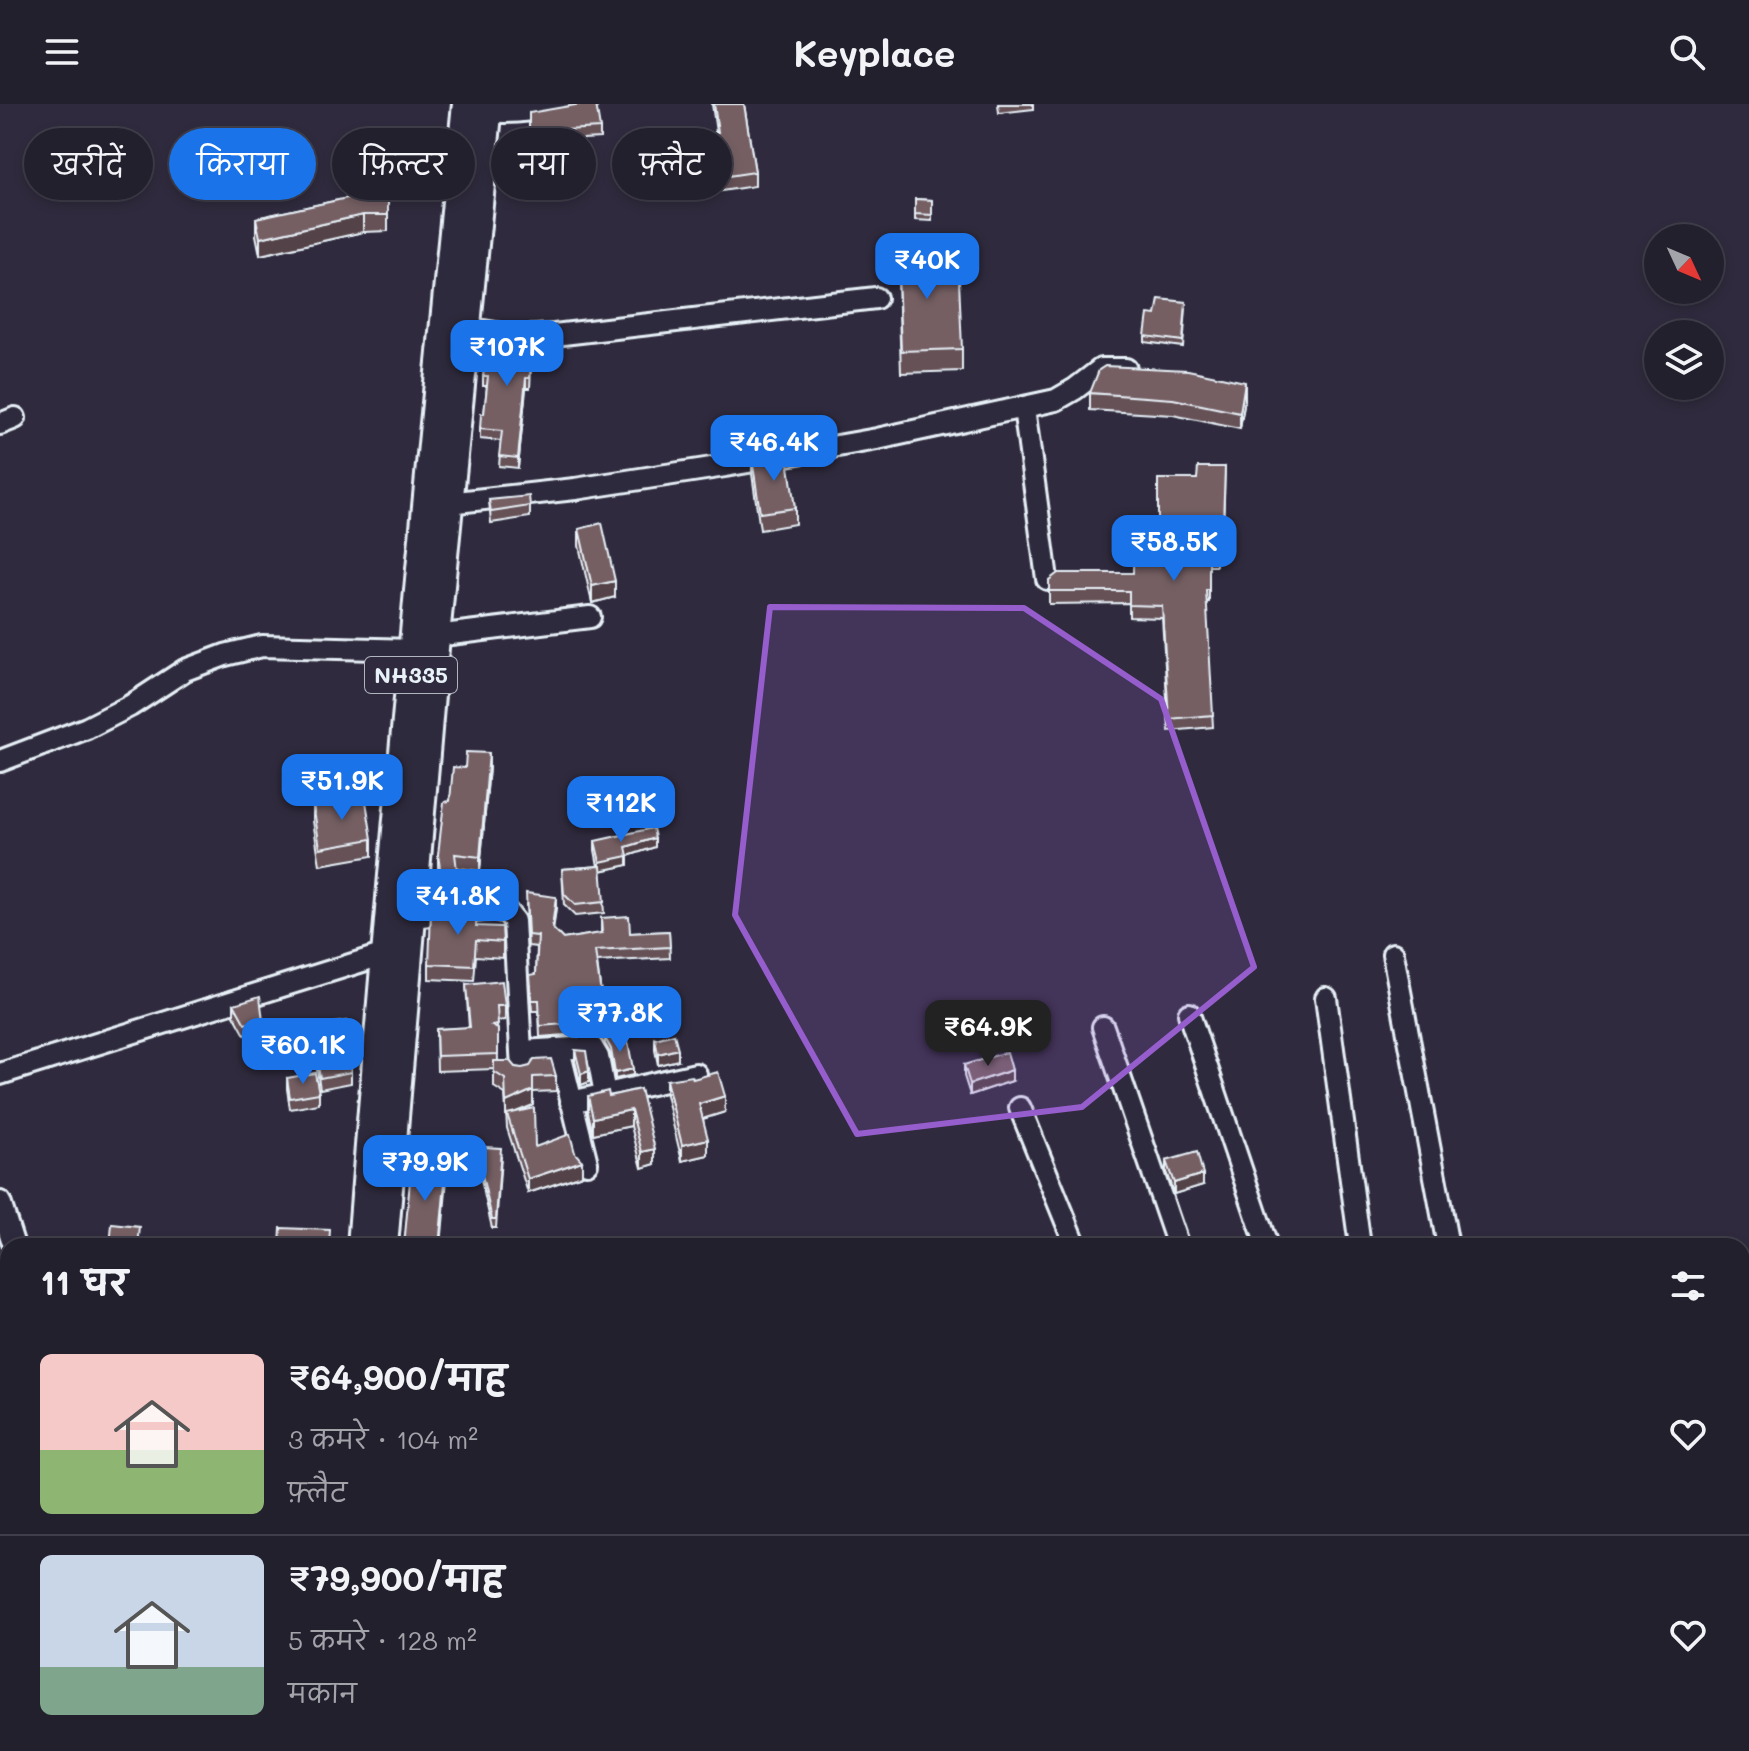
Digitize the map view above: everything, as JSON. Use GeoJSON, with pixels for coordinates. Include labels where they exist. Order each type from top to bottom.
{"type":"FeatureCollection","features":[{"type":"Feature","properties":{"kind":"highway","name":"NH335"},"geometry":{"type":"LineString","coordinates":[[384,1238],[411,917],[424,643],[448,503],[466,328],[481,106]]}},
{"type":"Feature","properties":{"kind":"highway","name":"NH335"},"geometry":{"type":"LineString","coordinates":[[363,1238],[385,954],[424,643],[481,106]]}},
{"type":"Feature","properties":{"kind":"street"},"geometry":{"type":"LineString","coordinates":[[481,106],[542,109],[563,104]]}},
{"type":"Feature","properties":{"kind":"street"},"geometry":{"type":"LineString","coordinates":[[466,328],[519,337],[554,335],[876,298]]}},
{"type":"Feature","properties":{"kind":"street"},"geometry":{"type":"LineString","coordinates":[[448,503],[575,489],[877,439],[1056,400],[1101,369],[1150,371]]}},
{"type":"Feature","properties":{"kind":"street"},"geometry":{"type":"LineString","coordinates":[[1024,408],[1047,579]]}},
{"type":"Feature","properties":{"kind":"street"},"geometry":{"type":"LineString","coordinates":[[0,761],[87,728],[130,706],[185,670],[225,655],[262,646],[424,643],[590,617]]}},
{"type":"Feature","properties":{"kind":"street"},"geometry":{"type":"LineString","coordinates":[[411,917],[494,909],[507,912],[514,921],[522,1060],[559,1050],[592,1047],[598,1057],[605,1094]]}},
{"type":"Feature","properties":{"kind":"street"},"geometry":{"type":"LineString","coordinates":[[0,1074],[385,954]]}},
{"type":"Feature","properties":{"kind":"street"},"geometry":{"type":"LineString","coordinates":[[1393,954],[1446,1238]]}},
{"type":"Feature","properties":{"kind":"street"},"geometry":{"type":"LineString","coordinates":[[1326,998],[1359,1238]]}},
{"type":"Feature","properties":{"kind":"street"},"geometry":{"type":"LineString","coordinates":[[1189,1014],[1264,1238]]}},
{"type":"Feature","properties":{"kind":"street"},"geometry":{"type":"LineString","coordinates":[[1103,1027],[1175,1238]]}},
{"type":"Feature","properties":{"kind":"street"},"geometry":{"type":"LineString","coordinates":[[559,1050],[587,1163]]}},
{"type":"Feature","properties":{"kind":"street"},"geometry":{"type":"LineString","coordinates":[[571,1102],[696,1074]]}},
{"type":"Feature","properties":{"kind":"street"},"geometry":{"type":"LineString","coordinates":[[1020,1108],[1073,1238]]}},
{"type":"Feature","properties":{"kind":"street"},"geometry":{"type":"LineString","coordinates":[[0,1202],[11,1238]]}},
{"type":"Feature","properties":{"kind":"highlighted area"},"geometry":{"type":"Polygon","coordinates":[[[770,607],[1024,608],[1161,699],[1254,967],[1082,1107],[857,1134],[735,915],[770,607]]]}},
{"type":"Feature","properties":{"kind":"building"},"geometry":{"type":"Polygon","coordinates":[[[596,104],[600,128],[529,128],[529,113],[596,104]]]}},
{"type":"Feature","properties":{"kind":"building"},"geometry":{"type":"Polygon","coordinates":[[[714,104],[744,104],[755,172],[732,175],[732,128],[717,128],[714,104]]]}},
{"type":"Feature","properties":{"kind":"building"},"geometry":{"type":"Polygon","coordinates":[[[915,199],[932,200],[932,215],[915,214],[915,199]]]}},
{"type":"Feature","properties":{"kind":"building"},"geometry":{"type":"Polygon","coordinates":[[[338,200],[388,200],[388,215],[363,215],[260,238],[256,218],[338,200]]]}},
{"type":"Feature","properties":{"kind":"building"},"geometry":{"type":"Polygon","coordinates":[[[943,245],[944,280],[959,280],[962,349],[901,351],[897,247],[943,245]]]}},
{"type":"Feature","properties":{"kind":"building"},"geometry":{"type":"Polygon","coordinates":[[[1159,299],[1186,302],[1183,341],[1145,336],[1148,314],[1156,315],[1159,299]]]}},
{"type":"Feature","properties":{"kind":"building"},"geometry":{"type":"Polygon","coordinates":[[[489,335],[540,340],[538,359],[531,358],[530,378],[526,378],[518,458],[499,456],[502,431],[480,429],[488,376],[483,376],[489,335]]]}},
{"type":"Feature","properties":{"kind":"building"},"geometry":{"type":"Polygon","coordinates":[[[1105,366],[1188,370],[1245,382],[1240,413],[1173,399],[1090,393],[1099,370],[1105,366]]]}},
{"type":"Feature","properties":{"kind":"building"},"geometry":{"type":"Polygon","coordinates":[[[787,452],[795,508],[760,513],[752,458],[787,452]]]}},
{"type":"Feature","properties":{"kind":"building"},"geometry":{"type":"Polygon","coordinates":[[[1198,467],[1225,467],[1223,522],[1216,522],[1216,554],[1209,554],[1209,590],[1206,590],[1213,715],[1169,719],[1162,606],[1129,605],[1129,591],[1049,591],[1049,580],[1058,573],[1133,573],[1134,525],[1158,527],[1158,479],[1197,479],[1198,467]]]}},
{"type":"Feature","properties":{"kind":"building"},"geometry":{"type":"Polygon","coordinates":[[[529,496],[530,506],[491,512],[489,500],[529,496]]]}},
{"type":"Feature","properties":{"kind":"building"},"geometry":{"type":"Polygon","coordinates":[[[602,523],[615,581],[592,586],[579,529],[602,523]]]}},
{"type":"Feature","properties":{"kind":"building"},"geometry":{"type":"Polygon","coordinates":[[[466,752],[489,753],[480,857],[455,854],[459,886],[443,887],[438,855],[444,802],[450,801],[453,767],[465,768],[466,752]]]}},
{"type":"Feature","properties":{"kind":"building"},"geometry":{"type":"Polygon","coordinates":[[[365,795],[372,839],[320,848],[313,804],[365,795]]]}},
{"type":"Feature","properties":{"kind":"building"},"geometry":{"type":"Polygon","coordinates":[[[653,828],[655,838],[626,847],[628,856],[600,862],[595,841],[653,828]]]}},
{"type":"Feature","properties":{"kind":"building"},"geometry":{"type":"Polygon","coordinates":[[[601,866],[604,902],[575,905],[564,894],[562,869],[601,866]]]}},
{"type":"Feature","properties":{"kind":"building"},"geometry":{"type":"Polygon","coordinates":[[[526,893],[556,897],[552,928],[563,939],[602,933],[601,918],[629,916],[630,933],[669,931],[670,947],[595,951],[602,1001],[616,1000],[617,1020],[540,1026],[539,1000],[532,1000],[530,975],[536,974],[538,936],[528,935],[526,893]]]}},
{"type":"Feature","properties":{"kind":"building"},"geometry":{"type":"Polygon","coordinates":[[[477,908],[476,926],[502,927],[503,942],[476,940],[474,966],[429,964],[431,912],[477,908]]]}},
{"type":"Feature","properties":{"kind":"building"},"geometry":{"type":"Polygon","coordinates":[[[502,981],[505,1006],[497,1006],[498,1025],[492,1026],[498,1029],[498,1054],[437,1056],[436,1029],[470,1027],[466,985],[502,981]]]}},
{"type":"Feature","properties":{"kind":"building"},"geometry":{"type":"Polygon","coordinates":[[[260,996],[263,1021],[245,1024],[234,1004],[260,996]]]}},
{"type":"Feature","properties":{"kind":"building"},"geometry":{"type":"Polygon","coordinates":[[[346,1021],[351,1072],[320,1078],[312,1027],[346,1021]]]}},
{"type":"Feature","properties":{"kind":"building"},"geometry":{"type":"Polygon","coordinates":[[[674,1034],[678,1049],[658,1054],[655,1039],[674,1034]]]}},
{"type":"Feature","properties":{"kind":"building"},"geometry":{"type":"Polygon","coordinates":[[[627,1036],[633,1069],[615,1073],[611,1049],[605,1038],[627,1036]]]}},
{"type":"Feature","properties":{"kind":"building"},"geometry":{"type":"Polygon","coordinates":[[[575,1050],[586,1051],[589,1071],[581,1074],[575,1050]]]}},
{"type":"Feature","properties":{"kind":"building"},"geometry":{"type":"Polygon","coordinates":[[[1007,1052],[1012,1070],[970,1084],[964,1065],[1007,1052]]]}},
{"type":"Feature","properties":{"kind":"building"},"geometry":{"type":"Polygon","coordinates":[[[551,1059],[556,1076],[533,1077],[533,1090],[506,1102],[505,1079],[494,1072],[494,1061],[510,1061],[515,1067],[522,1068],[530,1066],[534,1060],[551,1059]]]}},
{"type":"Feature","properties":{"kind":"building"},"geometry":{"type":"Polygon","coordinates":[[[718,1072],[725,1096],[699,1104],[708,1139],[682,1145],[666,1080],[692,1076],[693,1079],[718,1072]]]}},
{"type":"Feature","properties":{"kind":"building"},"geometry":{"type":"Polygon","coordinates":[[[315,1073],[319,1093],[290,1098],[287,1078],[315,1073]]]}},
{"type":"Feature","properties":{"kind":"building"},"geometry":{"type":"Polygon","coordinates":[[[640,1089],[655,1149],[642,1152],[631,1110],[593,1118],[588,1096],[608,1091],[609,1096],[640,1089]]]}},
{"type":"Feature","properties":{"kind":"building"},"geometry":{"type":"Polygon","coordinates":[[[534,1108],[535,1147],[570,1134],[575,1153],[582,1161],[528,1179],[507,1114],[534,1108]]]}},
{"type":"Feature","properties":{"kind":"building"},"geometry":{"type":"Polygon","coordinates":[[[484,1147],[501,1148],[496,1219],[492,1219],[479,1162],[483,1162],[484,1147]]]}},
{"type":"Feature","properties":{"kind":"building"},"geometry":{"type":"Polygon","coordinates":[[[1197,1152],[1203,1174],[1174,1183],[1166,1161],[1197,1152]]]}},
{"type":"Feature","properties":{"kind":"building"},"geometry":{"type":"Polygon","coordinates":[[[412,1159],[447,1162],[440,1238],[405,1238],[412,1159]]]}},
{"type":"Feature","properties":{"kind":"building"},"geometry":{"type":"Polygon","coordinates":[[[112,1224],[140,1227],[139,1238],[111,1238],[112,1224]]]}},
{"type":"Feature","properties":{"kind":"building"},"geometry":{"type":"Polygon","coordinates":[[[281,1228],[330,1230],[330,1238],[280,1238],[281,1228]]]}}]}
